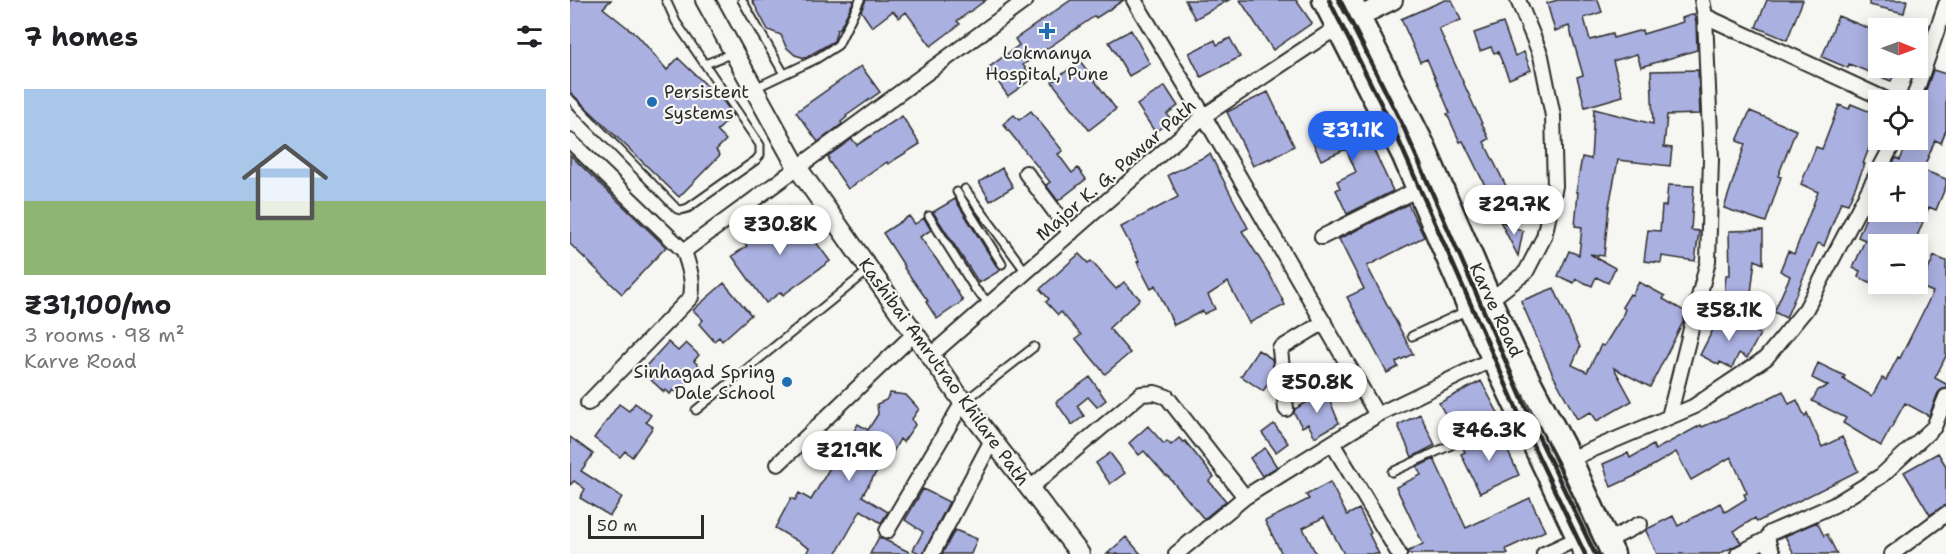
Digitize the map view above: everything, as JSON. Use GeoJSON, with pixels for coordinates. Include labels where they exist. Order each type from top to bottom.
{"type":"FeatureCollection","features":[{"type":"Feature","properties":{"kind":"main road","name":"Karve Road"},"geometry":{"type":"LineString","coordinates":[[1324,0],[1349,14],[1423,145],[1480,305],[1493,359],[1582,546]]}},
{"type":"Feature","properties":{"kind":"main road","name":"Karve Road"},"geometry":{"type":"LineString","coordinates":[[1349,14],[1418,189],[1480,305],[1513,350],[1570,459],[1610,547]]}},
{"type":"Feature","properties":{"kind":"street","name":"Kashibai Amrutrao Khilare Path"},"geometry":{"type":"LineString","coordinates":[[705,0],[797,167],[930,357],[1080,554]]}},
{"type":"Feature","properties":{"kind":"street"},"geometry":{"type":"LineString","coordinates":[[684,251],[1026,0]]}},
{"type":"Feature","properties":{"kind":"street"},"geometry":{"type":"LineString","coordinates":[[1134,0],[1377,415]]}},
{"type":"Feature","properties":{"kind":"street"},"geometry":{"type":"LineString","coordinates":[[1349,14],[1393,0]]}},
{"type":"Feature","properties":{"kind":"street"},"geometry":{"type":"LineString","coordinates":[[1480,305],[1526,272],[1544,237],[1556,186],[1553,116],[1541,56],[1518,0]]}},
{"type":"Feature","properties":{"kind":"street"},"geometry":{"type":"LineString","coordinates":[[1670,417],[1708,261],[1711,159],[1706,16],[1702,0]]}},
{"type":"Feature","properties":{"kind":"street"},"geometry":{"type":"LineString","coordinates":[[1916,90],[1946,4]]}},
{"type":"Feature","properties":{"kind":"street","name":"Major K. G. Pawar Path"},"geometry":{"type":"LineString","coordinates":[[930,357],[1204,116],[1349,14]]}},
{"type":"Feature","properties":{"kind":"street"},"geometry":{"type":"LineString","coordinates":[[1706,16],[1868,91]]}},
{"type":"Feature","properties":{"kind":"street"},"geometry":{"type":"LineString","coordinates":[[570,141],[684,251],[693,286],[691,297],[588,403]]}},
{"type":"Feature","properties":{"kind":"street"},"geometry":{"type":"LineString","coordinates":[[1570,459],[1694,407],[1766,358],[1806,309],[1890,150]]}},
{"type":"Feature","properties":{"kind":"street"},"geometry":{"type":"LineString","coordinates":[[1026,173],[1071,233]]}},
{"type":"Feature","properties":{"kind":"street"},"geometry":{"type":"LineString","coordinates":[[1322,237],[1418,189]]}},
{"type":"Feature","properties":{"kind":"street"},"geometry":{"type":"LineString","coordinates":[[1286,409],[1280,349],[1324,322]]}},
{"type":"Feature","properties":{"kind":"street"},"geometry":{"type":"LineString","coordinates":[[778,464],[914,334]]}},
{"type":"Feature","properties":{"kind":"street"},"geometry":{"type":"LineString","coordinates":[[1176,554],[1245,497],[1377,415],[1493,359]]}},
{"type":"Feature","properties":{"kind":"street"},"geometry":{"type":"LineString","coordinates":[[1029,489],[1141,394],[1148,392],[1167,397],[1245,497]]}},
{"type":"Feature","properties":{"kind":"street"},"geometry":{"type":"LineString","coordinates":[[1738,554],[1767,539],[1772,532],[1834,505],[1881,476],[1934,427],[1946,397]]}},
{"type":"Feature","properties":{"kind":"street"},"geometry":{"type":"LineString","coordinates":[[887,531],[963,402]]}},
{"type":"Feature","properties":{"kind":"street"},"geometry":{"type":"LineString","coordinates":[[932,554],[992,440]]}},
{"type":"Feature","properties":{"kind":"street"},"geometry":{"type":"LineString","coordinates":[[1332,443],[1399,554]]}},
{"type":"Feature","properties":{"kind":"street"},"geometry":{"type":"LineString","coordinates":[[1892,554],[1946,514]]}},
{"type":"Feature","properties":{"kind":"street"},"geometry":{"type":"LineString","coordinates":[[1610,547],[1640,524]]}},
{"type":"Feature","properties":{"kind":"street"},"geometry":{"type":"LineString","coordinates":[[1767,539],[1773,554]]}},
{"type":"Feature","properties":{"kind":"street"},"geometry":{"type":"LineString","coordinates":[[1545,554],[1582,546]]}},
{"type":"Feature","properties":{"kind":"lane"},"geometry":{"type":"LineString","coordinates":[[570,99],[677,209],[685,210],[756,160],[761,151],[760,145],[676,22],[666,0]]}},
{"type":"Feature","properties":{"kind":"lane"},"geometry":{"type":"LineString","coordinates":[[742,0],[784,74]]}},
{"type":"Feature","properties":{"kind":"lane"},"geometry":{"type":"LineString","coordinates":[[754,89],[816,59],[838,45],[860,0]]}},
{"type":"Feature","properties":{"kind":"lane"},"geometry":{"type":"LineString","coordinates":[[705,64],[734,52]]}},
{"type":"Feature","properties":{"kind":"lane"},"geometry":{"type":"LineString","coordinates":[[965,189],[1026,272]]}},
{"type":"Feature","properties":{"kind":"lane"},"geometry":{"type":"LineString","coordinates":[[957,192],[1002,264]]}},
{"type":"Feature","properties":{"kind":"lane"},"geometry":{"type":"LineString","coordinates":[[969,210],[977,206]]}},
{"type":"Feature","properties":{"kind":"lane"},"geometry":{"type":"LineString","coordinates":[[929,216],[975,289],[990,304]]}},
{"type":"Feature","properties":{"kind":"lane"},"geometry":{"type":"LineString","coordinates":[[992,249],[1004,242]]}},
{"type":"Feature","properties":{"kind":"lane"},"geometry":{"type":"LineString","coordinates":[[696,410],[869,270]]}},
{"type":"Feature","properties":{"kind":"lane"},"geometry":{"type":"LineString","coordinates":[[1412,336],[1480,305]]}},
{"type":"Feature","properties":{"kind":"lane"},"geometry":{"type":"LineString","coordinates":[[963,402],[1035,347]]}},
{"type":"Feature","properties":{"kind":"lane"},"geometry":{"type":"LineString","coordinates":[[1392,472],[1519,414]]}},
{"type":"Feature","properties":{"kind":"building","name":"Persistent Systems"},"geometry":{"type":"Polygon","coordinates":[[[570,0],[611,0],[603,8],[638,36],[667,70],[678,58],[724,102],[733,115],[717,131],[726,140],[716,150],[720,155],[679,197],[570,92],[570,0]]]}},
{"type":"Feature","properties":{"kind":"building"},"geometry":{"type":"Polygon","coordinates":[[[752,0],[854,0],[837,30],[834,41],[805,58],[795,55],[786,47],[781,35],[768,30],[752,0]]]}},
{"type":"Feature","properties":{"kind":"building"},"geometry":{"type":"Polygon","coordinates":[[[866,0],[986,0],[957,21],[960,24],[931,46],[906,12],[899,18],[893,11],[872,27],[861,11],[866,0]]]}},
{"type":"Feature","properties":{"kind":"building"},"geometry":{"type":"Polygon","coordinates":[[[1071,0],[1124,0],[1096,18],[1095,16],[1023,65],[1033,78],[1008,96],[988,68],[1019,45],[1015,39],[1071,0]]]}},
{"type":"Feature","properties":{"kind":"building"},"geometry":{"type":"Polygon","coordinates":[[[1185,0],[1229,0],[1195,19],[1185,0]]]}},
{"type":"Feature","properties":{"kind":"building"},"geometry":{"type":"Polygon","coordinates":[[[1240,0],[1296,0],[1312,23],[1273,50],[1240,0]]]}},
{"type":"Feature","properties":{"kind":"building"},"geometry":{"type":"Polygon","coordinates":[[[1445,0],[1452,0],[1461,20],[1439,29],[1489,139],[1484,142],[1512,198],[1515,197],[1526,220],[1498,217],[1493,207],[1495,206],[1463,141],[1460,142],[1447,114],[1450,113],[1427,59],[1420,62],[1401,19],[1445,0]]]}},
{"type":"Feature","properties":{"kind":"building"},"geometry":{"type":"Polygon","coordinates":[[[1558,0],[1598,0],[1602,12],[1584,18],[1590,40],[1612,34],[1613,38],[1642,30],[1643,34],[1683,22],[1682,18],[1694,14],[1697,50],[1641,67],[1637,54],[1613,61],[1623,96],[1585,107],[1577,77],[1583,75],[1569,26],[1555,31],[1547,3],[1558,0]]]}},
{"type":"Feature","properties":{"kind":"building"},"geometry":{"type":"Polygon","coordinates":[[[1767,0],[1803,0],[1787,40],[1756,27],[1767,0]]]}},
{"type":"Feature","properties":{"kind":"building"},"geometry":{"type":"Polygon","coordinates":[[[1869,0],[1907,0],[1904,13],[1869,5],[1869,0]]]}},
{"type":"Feature","properties":{"kind":"building"},"geometry":{"type":"Polygon","coordinates":[[[1838,16],[1868,28],[1868,72],[1849,64],[1848,68],[1822,57],[1838,16]]]}},
{"type":"Feature","properties":{"kind":"building"},"geometry":{"type":"Polygon","coordinates":[[[1503,23],[1515,56],[1524,52],[1531,70],[1509,79],[1498,52],[1494,53],[1491,47],[1480,51],[1474,33],[1503,23]]]}},
{"type":"Feature","properties":{"kind":"building"},"geometry":{"type":"Polygon","coordinates":[[[1131,30],[1150,64],[1129,76],[1109,42],[1131,30]]]}},
{"type":"Feature","properties":{"kind":"building"},"geometry":{"type":"Polygon","coordinates":[[[1230,38],[1240,57],[1201,77],[1189,53],[1215,40],[1217,45],[1230,38]]]}},
{"type":"Feature","properties":{"kind":"building"},"geometry":{"type":"Polygon","coordinates":[[[1080,61],[1116,109],[1089,130],[1052,82],[1080,61]]]}},
{"type":"Feature","properties":{"kind":"building"},"geometry":{"type":"Polygon","coordinates":[[[861,66],[880,92],[846,116],[842,124],[818,142],[796,112],[861,66]]]}},
{"type":"Feature","properties":{"kind":"building"},"geometry":{"type":"Polygon","coordinates":[[[1698,70],[1700,114],[1667,115],[1664,147],[1672,148],[1670,166],[1618,160],[1609,206],[1604,256],[1590,254],[1615,268],[1608,283],[1596,277],[1592,286],[1576,279],[1574,283],[1558,276],[1569,251],[1579,255],[1582,227],[1575,226],[1578,192],[1576,192],[1582,157],[1591,159],[1594,109],[1653,124],[1651,71],[1698,70]]]}},
{"type":"Feature","properties":{"kind":"building"},"geometry":{"type":"Polygon","coordinates":[[[1933,70],[1946,74],[1946,130],[1941,143],[1935,140],[1926,162],[1894,162],[1896,158],[1900,160],[1904,150],[1928,150],[1928,90],[1926,90],[1933,70]]]}},
{"type":"Feature","properties":{"kind":"building"},"geometry":{"type":"Polygon","coordinates":[[[1165,86],[1178,106],[1167,114],[1172,120],[1155,132],[1137,105],[1165,86]]]}},
{"type":"Feature","properties":{"kind":"building"},"geometry":{"type":"Polygon","coordinates":[[[1268,92],[1294,146],[1270,160],[1270,158],[1253,166],[1227,112],[1268,92]]]}},
{"type":"Feature","properties":{"kind":"building"},"geometry":{"type":"Polygon","coordinates":[[[1851,104],[1868,111],[1868,150],[1863,164],[1865,164],[1848,204],[1841,202],[1824,246],[1818,243],[1786,318],[1774,312],[1790,276],[1780,271],[1788,251],[1794,254],[1818,192],[1801,184],[1816,147],[1822,149],[1839,105],[1849,109],[1851,104]]]}},
{"type":"Feature","properties":{"kind":"building"},"geometry":{"type":"Polygon","coordinates":[[[1031,111],[1063,151],[1058,154],[1072,173],[1078,168],[1086,179],[1058,201],[1046,185],[1050,182],[1003,124],[1014,115],[1019,120],[1031,111]]]}},
{"type":"Feature","properties":{"kind":"building"},"geometry":{"type":"Polygon","coordinates":[[[1750,111],[1796,130],[1778,176],[1781,177],[1766,222],[1724,208],[1745,144],[1737,141],[1750,111]]]}},
{"type":"Feature","properties":{"kind":"building"},"geometry":{"type":"Polygon","coordinates":[[[1356,112],[1393,191],[1347,214],[1336,190],[1340,188],[1337,181],[1356,172],[1346,149],[1321,160],[1309,134],[1356,112]]]}},
{"type":"Feature","properties":{"kind":"building"},"geometry":{"type":"Polygon","coordinates":[[[902,116],[920,144],[888,164],[887,162],[848,189],[828,160],[828,156],[852,139],[857,145],[902,116]]]}},
{"type":"Feature","properties":{"kind":"building"},"geometry":{"type":"Polygon","coordinates":[[[1210,154],[1248,228],[1242,231],[1270,275],[1285,305],[1249,323],[1228,282],[1208,295],[1215,309],[1204,314],[1203,311],[1174,325],[1155,285],[1151,289],[1121,227],[1178,197],[1168,175],[1210,154]]]}},
{"type":"Feature","properties":{"kind":"building"},"geometry":{"type":"Polygon","coordinates":[[[570,155],[666,247],[622,294],[570,244],[570,155]]]}},
{"type":"Feature","properties":{"kind":"building"},"geometry":{"type":"Polygon","coordinates":[[[1002,168],[1013,187],[990,201],[979,182],[1002,168]]]}},
{"type":"Feature","properties":{"kind":"building"},"geometry":{"type":"Polygon","coordinates":[[[1928,172],[1946,179],[1946,186],[1936,210],[1929,207],[1928,209],[1928,172]]]}},
{"type":"Feature","properties":{"kind":"building"},"geometry":{"type":"Polygon","coordinates":[[[1668,185],[1694,186],[1691,230],[1699,231],[1695,261],[1662,256],[1661,263],[1644,261],[1648,230],[1660,231],[1662,206],[1666,206],[1668,185]]]}},
{"type":"Feature","properties":{"kind":"building"},"geometry":{"type":"Polygon","coordinates":[[[955,199],[1001,270],[979,283],[933,212],[955,199]]]}},
{"type":"Feature","properties":{"kind":"building"},"geometry":{"type":"Polygon","coordinates":[[[1408,204],[1424,237],[1367,266],[1413,354],[1396,362],[1398,367],[1387,373],[1347,297],[1364,289],[1339,239],[1408,204]]]}},
{"type":"Feature","properties":{"kind":"building"},"geometry":{"type":"Polygon","coordinates":[[[790,207],[830,261],[783,295],[781,292],[766,303],[732,256],[747,246],[743,242],[790,207]]]}},
{"type":"Feature","properties":{"kind":"building"},"geometry":{"type":"Polygon","coordinates":[[[1868,212],[1868,222],[1923,222],[1918,234],[1868,234],[1868,281],[1858,277],[1860,271],[1853,268],[1865,240],[1858,237],[1868,212]]]}},
{"type":"Feature","properties":{"kind":"building"},"geometry":{"type":"Polygon","coordinates":[[[909,216],[915,224],[924,218],[931,230],[920,237],[963,301],[937,319],[926,302],[928,301],[904,268],[883,233],[909,216]]]}},
{"type":"Feature","properties":{"kind":"building"},"geometry":{"type":"Polygon","coordinates":[[[1500,221],[1523,231],[1518,256],[1500,221]]]}},
{"type":"Feature","properties":{"kind":"building"},"geometry":{"type":"Polygon","coordinates":[[[1763,230],[1763,264],[1755,260],[1750,301],[1724,299],[1726,275],[1730,275],[1729,231],[1763,230]]]}},
{"type":"Feature","properties":{"kind":"building"},"geometry":{"type":"Polygon","coordinates":[[[1079,254],[1088,263],[1091,261],[1116,289],[1124,282],[1140,299],[1109,328],[1130,353],[1105,374],[1076,339],[1081,335],[1061,312],[1058,315],[1046,302],[1049,299],[1040,289],[1079,254]]]}},
{"type":"Feature","properties":{"kind":"building"},"geometry":{"type":"Polygon","coordinates":[[[1934,256],[1946,261],[1946,356],[1935,378],[1946,384],[1946,388],[1938,393],[1929,416],[1905,403],[1881,446],[1843,423],[1846,418],[1812,401],[1818,390],[1828,386],[1812,378],[1818,363],[1845,376],[1843,379],[1872,396],[1882,378],[1886,380],[1898,357],[1900,358],[1933,292],[1928,290],[1928,270],[1934,256]]]}},
{"type":"Feature","properties":{"kind":"building"},"geometry":{"type":"Polygon","coordinates":[[[1639,282],[1665,296],[1663,299],[1686,312],[1683,322],[1650,387],[1614,368],[1632,401],[1597,421],[1591,412],[1577,419],[1553,375],[1521,301],[1554,288],[1580,347],[1572,365],[1587,372],[1601,345],[1604,346],[1622,317],[1625,309],[1622,307],[1639,282]]]}},
{"type":"Feature","properties":{"kind":"building"},"geometry":{"type":"Polygon","coordinates":[[[724,283],[751,315],[722,341],[719,337],[714,341],[699,324],[703,320],[693,310],[724,283]]]}},
{"type":"Feature","properties":{"kind":"building"},"geometry":{"type":"Polygon","coordinates":[[[1721,314],[1760,334],[1747,358],[1739,353],[1732,368],[1720,362],[1719,365],[1700,355],[1721,314]]]}},
{"type":"Feature","properties":{"kind":"building"},"geometry":{"type":"Polygon","coordinates":[[[668,342],[678,351],[686,343],[699,355],[694,361],[700,367],[677,393],[673,390],[670,394],[666,390],[664,392],[651,380],[656,375],[646,366],[668,342]]]}},
{"type":"Feature","properties":{"kind":"building"},"geometry":{"type":"Polygon","coordinates":[[[1258,350],[1272,359],[1274,375],[1263,391],[1241,376],[1258,350]]]}},
{"type":"Feature","properties":{"kind":"building"},"geometry":{"type":"Polygon","coordinates":[[[1090,377],[1106,400],[1097,407],[1088,397],[1077,406],[1084,416],[1072,425],[1056,402],[1090,377]]]}},
{"type":"Feature","properties":{"kind":"building"},"geometry":{"type":"Polygon","coordinates":[[[1481,381],[1498,413],[1491,417],[1493,420],[1457,436],[1439,403],[1481,381]]]}},
{"type":"Feature","properties":{"kind":"building"},"geometry":{"type":"Polygon","coordinates":[[[1326,391],[1339,423],[1315,437],[1308,424],[1302,427],[1294,413],[1295,409],[1326,391]]]}},
{"type":"Feature","properties":{"kind":"building"},"geometry":{"type":"Polygon","coordinates":[[[1783,391],[1789,404],[1797,400],[1805,417],[1807,413],[1822,447],[1842,437],[1858,471],[1757,522],[1755,518],[1734,531],[1741,543],[1719,554],[1657,554],[1647,529],[1673,516],[1678,526],[1720,503],[1725,512],[1746,499],[1744,494],[1747,493],[1731,457],[1691,480],[1676,452],[1611,487],[1603,464],[1628,453],[1630,458],[1653,445],[1655,450],[1701,425],[1702,427],[1783,391]]]}},
{"type":"Feature","properties":{"kind":"building"},"geometry":{"type":"Polygon","coordinates":[[[890,393],[906,395],[919,409],[912,419],[915,425],[903,442],[900,439],[888,461],[884,459],[862,496],[888,512],[881,523],[861,510],[836,554],[806,554],[809,548],[775,528],[791,498],[795,500],[799,493],[811,500],[858,424],[868,430],[878,414],[877,404],[886,400],[890,393]]]}},
{"type":"Feature","properties":{"kind":"building"},"geometry":{"type":"Polygon","coordinates":[[[635,403],[651,415],[646,422],[653,427],[632,457],[625,451],[620,457],[594,438],[619,404],[629,411],[635,403]]]}},
{"type":"Feature","properties":{"kind":"building"},"geometry":{"type":"Polygon","coordinates":[[[1420,414],[1435,445],[1412,457],[1398,425],[1420,414]]]}},
{"type":"Feature","properties":{"kind":"building"},"geometry":{"type":"Polygon","coordinates":[[[1274,424],[1288,443],[1276,452],[1262,433],[1274,424]]]}},
{"type":"Feature","properties":{"kind":"building"},"geometry":{"type":"Polygon","coordinates":[[[1148,426],[1164,444],[1167,441],[1171,445],[1179,438],[1185,441],[1214,477],[1209,481],[1226,501],[1204,519],[1144,451],[1139,455],[1129,443],[1148,426]]]}},
{"type":"Feature","properties":{"kind":"building"},"geometry":{"type":"Polygon","coordinates":[[[1498,430],[1519,475],[1480,493],[1461,454],[1465,452],[1462,446],[1498,430]]]}},
{"type":"Feature","properties":{"kind":"building"},"geometry":{"type":"Polygon","coordinates":[[[570,437],[593,454],[581,471],[622,497],[610,516],[580,498],[585,489],[574,481],[570,485],[570,437]]]}},
{"type":"Feature","properties":{"kind":"building"},"geometry":{"type":"Polygon","coordinates":[[[1265,448],[1277,467],[1262,476],[1250,458],[1265,448]]]}},
{"type":"Feature","properties":{"kind":"building"},"geometry":{"type":"Polygon","coordinates":[[[1110,453],[1125,473],[1110,484],[1096,463],[1110,453]]]}},
{"type":"Feature","properties":{"kind":"building"},"geometry":{"type":"Polygon","coordinates":[[[1938,453],[1946,466],[1946,505],[1930,515],[1904,472],[1938,453]]]}},
{"type":"Feature","properties":{"kind":"building"},"geometry":{"type":"Polygon","coordinates":[[[1434,459],[1466,528],[1530,498],[1545,531],[1506,549],[1508,554],[1408,554],[1407,552],[1423,544],[1396,487],[1421,475],[1417,467],[1434,459]]]}},
{"type":"Feature","properties":{"kind":"building"},"geometry":{"type":"Polygon","coordinates":[[[1330,482],[1347,515],[1359,509],[1379,554],[1344,554],[1324,517],[1303,528],[1316,554],[1282,554],[1265,521],[1309,499],[1306,495],[1330,482]]]}},
{"type":"Feature","properties":{"kind":"building"},"geometry":{"type":"Polygon","coordinates":[[[923,489],[949,502],[921,554],[913,550],[923,532],[905,520],[923,489]]]}},
{"type":"Feature","properties":{"kind":"building"},"geometry":{"type":"Polygon","coordinates":[[[1817,522],[1824,536],[1827,534],[1837,554],[1794,554],[1785,536],[1817,522]]]}},
{"type":"Feature","properties":{"kind":"building"},"geometry":{"type":"Polygon","coordinates":[[[955,530],[977,539],[971,554],[942,554],[955,530]]]}},
{"type":"Feature","properties":{"kind":"building"},"geometry":{"type":"Polygon","coordinates":[[[879,537],[913,554],[870,554],[879,537]]]}},
{"type":"Feature","properties":{"kind":"building"},"geometry":{"type":"Polygon","coordinates":[[[1126,537],[1141,554],[1107,554],[1126,537]]]}},
{"type":"Feature","properties":{"kind":"railway"},"geometry":{"type":"LineString","coordinates":[[1329,0],[1395,132],[1529,437],[1585,554]]}},
{"type":"Feature","properties":{"kind":"railway"},"geometry":{"type":"LineString","coordinates":[[1340,0],[1404,128],[1537,433],[1595,554]]}},
{"type":"Feature","properties":{"kind":"place","name":"Lokmanya Hospital, Pune"},"geometry":{"type":"Point","coordinates":[1047,31]}},
{"type":"Feature","properties":{"kind":"place","name":"Persistent Systems"},"geometry":{"type":"Point","coordinates":[652,102]}},
{"type":"Feature","properties":{"kind":"place","name":"Sinhagad Spring Dale School"},"geometry":{"type":"Point","coordinates":[787,382]}}]}
